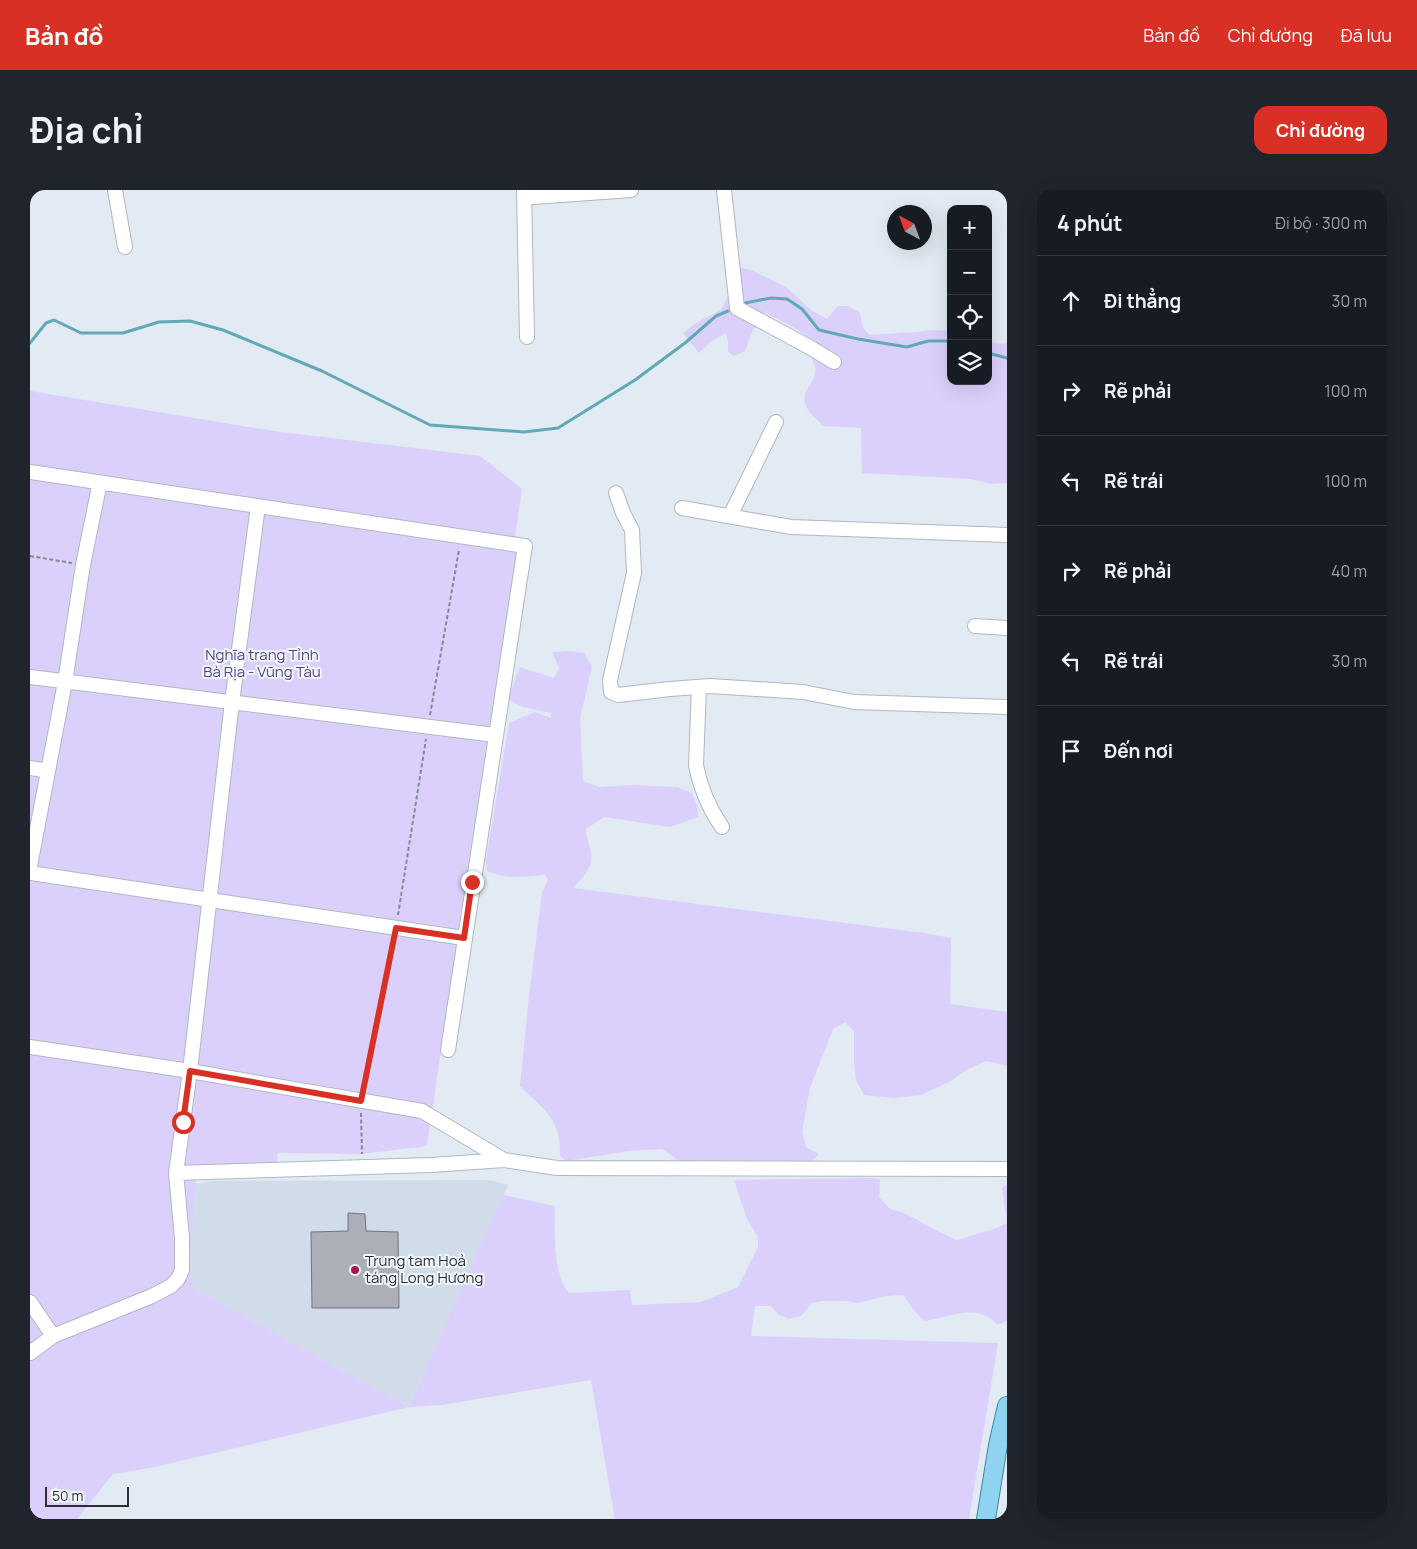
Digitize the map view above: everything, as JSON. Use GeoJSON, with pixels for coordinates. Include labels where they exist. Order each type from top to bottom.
{"type":"FeatureCollection","features":[{"type":"Feature","properties":{"kind":"main road"},"geometry":{"type":"LineString","coordinates":[[986,1519],[998,1445],[1007,1406]]}},
{"type":"Feature","properties":{"kind":"street"},"geometry":{"type":"LineString","coordinates":[[115,190],[125,247]]}},
{"type":"Feature","properties":{"kind":"street"},"geometry":{"type":"LineString","coordinates":[[524,190],[533,197],[631,190]]}},
{"type":"Feature","properties":{"kind":"street"},"geometry":{"type":"LineString","coordinates":[[524,190],[528,337]]}},
{"type":"Feature","properties":{"kind":"street"},"geometry":{"type":"LineString","coordinates":[[724,190],[737,308],[834,362]]}},
{"type":"Feature","properties":{"kind":"street"},"geometry":{"type":"LineString","coordinates":[[730,516],[776,422]]}},
{"type":"Feature","properties":{"kind":"street"},"geometry":{"type":"LineString","coordinates":[[30,472],[525,546],[448,1050]]}},
{"type":"Feature","properties":{"kind":"street"},"geometry":{"type":"LineString","coordinates":[[30,866],[34,819],[48,771],[83,564],[100,482]]}},
{"type":"Feature","properties":{"kind":"street"},"geometry":{"type":"LineString","coordinates":[[616,493],[623,513],[632,530],[634,573],[610,680],[612,692],[618,695],[699,687],[803,692],[854,702],[1007,707]]}},
{"type":"Feature","properties":{"kind":"street"},"geometry":{"type":"LineString","coordinates":[[30,1353],[54,1336],[172,1286],[182,1270],[182,1238],[176,1173],[190,1071],[232,702],[258,506]]}},
{"type":"Feature","properties":{"kind":"street"},"geometry":{"type":"LineString","coordinates":[[682,508],[790,527],[1007,535]]}},
{"type":"Feature","properties":{"kind":"street"},"geometry":{"type":"LineString","coordinates":[[975,626],[1007,628]]}},
{"type":"Feature","properties":{"kind":"street"},"geometry":{"type":"LineString","coordinates":[[30,677],[495,735]]}},
{"type":"Feature","properties":{"kind":"street"},"geometry":{"type":"LineString","coordinates":[[699,687],[696,764],[698,776],[710,808],[722,827]]}},
{"type":"Feature","properties":{"kind":"street"},"geometry":{"type":"LineString","coordinates":[[30,768],[48,771]]}},
{"type":"Feature","properties":{"kind":"street"},"geometry":{"type":"LineString","coordinates":[[30,873],[464,938]]}},
{"type":"Feature","properties":{"kind":"street"},"geometry":{"type":"LineString","coordinates":[[30,1047],[190,1071],[422,1111],[504,1160]]}},
{"type":"Feature","properties":{"kind":"street"},"geometry":{"type":"LineString","coordinates":[[176,1173],[431,1165],[504,1160],[557,1168],[1007,1169]]}},
{"type":"Feature","properties":{"kind":"street"},"geometry":{"type":"LineString","coordinates":[[30,1302],[54,1336]]}},
{"type":"Feature","properties":{"kind":"path"},"geometry":{"type":"LineString","coordinates":[[362,1154],[361,1101],[396,928],[428,727],[462,537]]}},
{"type":"Feature","properties":{"kind":"path"},"geometry":{"type":"LineString","coordinates":[[30,556],[83,564]]}},
{"type":"Feature","properties":{"kind":"shaded area"},"geometry":{"type":"Polygon","coordinates":[[[491,1180],[508,1185],[409,1407],[193,1288],[190,1258],[195,1184],[210,1181],[491,1180]]]}},
{"type":"Feature","properties":{"kind":"green space"},"geometry":{"type":"Polygon","coordinates":[[[741,268],[751,270],[786,287],[811,310],[827,319],[838,306],[848,306],[860,313],[863,328],[870,335],[929,330],[947,331],[947,385],[992,385],[992,342],[1007,343],[1007,483],[991,484],[970,479],[862,473],[861,428],[823,426],[807,408],[805,394],[814,377],[815,370],[814,363],[808,354],[812,343],[809,338],[784,322],[765,313],[752,332],[745,351],[734,356],[728,352],[726,333],[710,342],[699,353],[683,333],[696,323],[721,310],[741,268]]]}},
{"type":"Feature","properties":{"kind":"green space","name":"Nghĩa trang Tỉnh Bà Rịa - Vũng Tàu"},"geometry":{"type":"Polygon","coordinates":[[[30,391],[273,431],[480,456],[522,489],[514,544],[525,546],[467,872],[427,1146],[362,1154],[278,1153],[276,1168],[197,1169],[190,1258],[193,1288],[409,1407],[155,1467],[113,1474],[77,1519],[30,1519],[30,391]]]}},
{"type":"Feature","properties":{"kind":"green space"},"geometry":{"type":"Polygon","coordinates":[[[570,651],[584,653],[592,667],[580,718],[583,781],[600,787],[633,785],[677,787],[692,793],[697,806],[698,817],[670,827],[604,817],[586,829],[591,853],[590,864],[586,873],[573,888],[951,938],[950,1004],[1007,1012],[1007,1066],[986,1061],[921,1095],[894,1098],[864,1095],[856,1080],[854,1031],[845,1022],[833,1029],[810,1088],[802,1132],[806,1147],[819,1154],[810,1163],[681,1162],[662,1149],[628,1151],[566,1161],[560,1155],[560,1142],[554,1123],[520,1086],[542,893],[548,880],[545,874],[516,877],[494,874],[487,871],[486,860],[509,723],[535,712],[551,718],[551,713],[523,707],[508,699],[520,667],[554,678],[559,668],[552,652],[570,651]]]}},
{"type":"Feature","properties":{"kind":"green space"},"geometry":{"type":"Polygon","coordinates":[[[880,1179],[879,1197],[890,1209],[901,1212],[957,1240],[1007,1223],[1007,1321],[998,1325],[988,1317],[973,1313],[957,1314],[925,1321],[916,1313],[903,1295],[886,1296],[858,1303],[822,1301],[812,1303],[801,1316],[789,1319],[779,1315],[771,1306],[755,1306],[751,1336],[998,1343],[969,1519],[615,1519],[591,1380],[441,1405],[409,1407],[503,1195],[555,1206],[557,1264],[564,1285],[569,1293],[630,1290],[632,1305],[701,1302],[738,1287],[758,1247],[758,1237],[747,1219],[734,1180],[880,1179]]]}},
{"type":"Feature","properties":{"kind":"green space"},"geometry":{"type":"Polygon","coordinates":[[[1007,1185],[1007,1223],[1002,1188],[1007,1185]]]}},
{"type":"Feature","properties":{"kind":"building","name":"Trung tam Hoả táng Long Hương"},"geometry":{"type":"Polygon","coordinates":[[[348,1213],[365,1214],[366,1231],[398,1232],[399,1308],[312,1308],[311,1232],[348,1231],[348,1213]]]}},
{"type":"Feature","properties":{"kind":"waterway"},"geometry":{"type":"LineString","coordinates":[[745,303],[771,298],[787,299],[802,309],[819,330],[858,339],[907,347],[928,341],[947,341]]}},
{"type":"Feature","properties":{"kind":"waterway"},"geometry":{"type":"LineString","coordinates":[[30,343],[46,323],[54,320],[81,333],[123,333],[159,322],[190,321],[223,330],[322,371],[430,425],[524,432],[558,428],[635,380],[685,343],[716,316],[728,311]]}},
{"type":"Feature","properties":{"kind":"waterway"},"geometry":{"type":"LineString","coordinates":[[992,354],[1007,358]]}},
{"type":"Feature","properties":{"kind":"place","name":"Trung tam Hoả táng Long Hương"},"geometry":{"type":"Point","coordinates":[355,1270]}},
{"type":"Feature","properties":{"kind":"route"},"geometry":{"type":"LineString","coordinates":[[183,1122],[190,1071],[361,1101],[396,928],[464,938],[472,882]]}}]}
